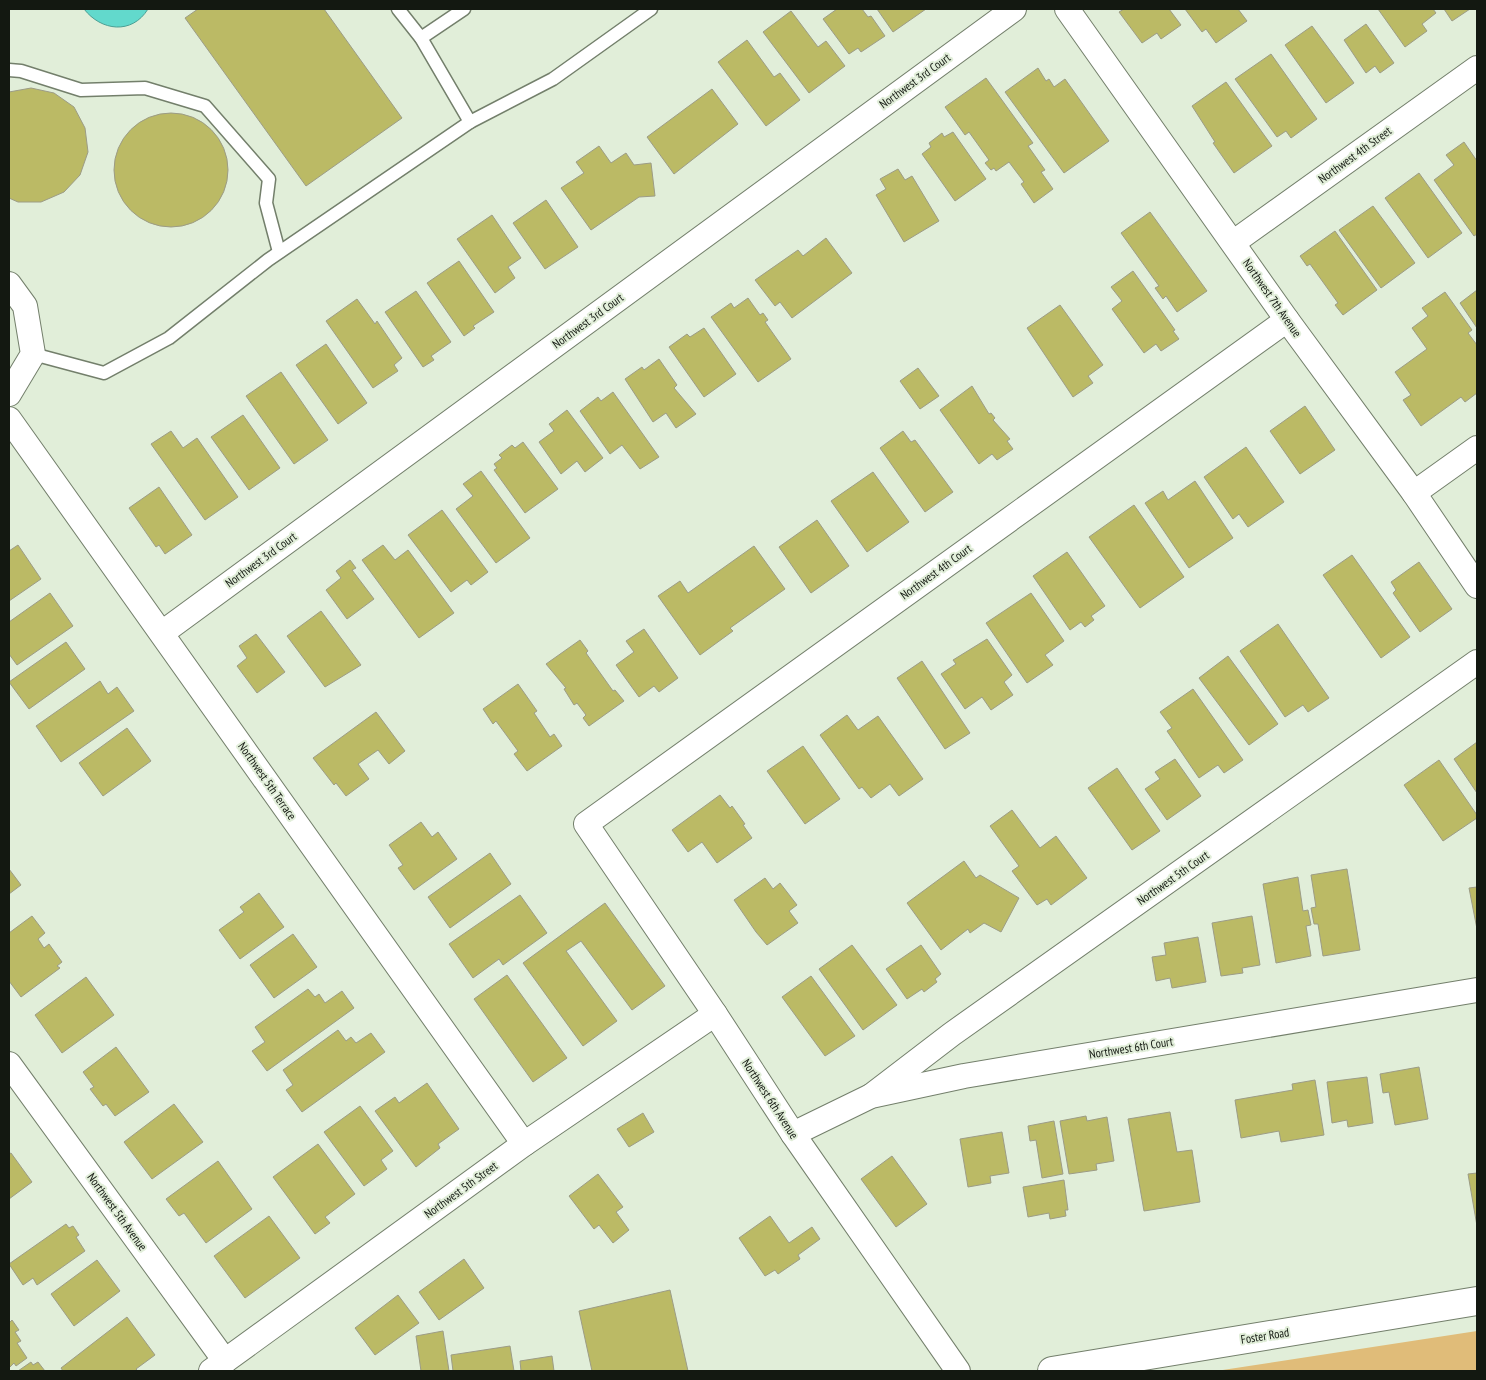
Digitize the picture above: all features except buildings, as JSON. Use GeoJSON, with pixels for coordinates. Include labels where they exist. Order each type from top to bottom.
{"type":"FeatureCollection","features":[{"type":"Feature","properties":{"kind":"street","name":"Northwest 3rd Court"},"geometry":{"type":"LineString","coordinates":[[162,633],[1014,9]]}},
{"type":"Feature","properties":{"kind":"street","name":"Northwest 7th Avenue"},"geometry":{"type":"LineString","coordinates":[[1067,9],[1234,242],[1287,320],[1414,493],[1477,586]]}},
{"type":"Feature","properties":{"kind":"street","name":"Northwest 4th Street"},"geometry":{"type":"LineString","coordinates":[[1234,242],[1477,68]]}},
{"type":"Feature","properties":{"kind":"street"},"geometry":{"type":"LineString","coordinates":[[9,284],[24,306],[33,354],[9,394]]}},
{"type":"Feature","properties":{"kind":"street","name":"Northwest 4th Court"},"geometry":{"type":"LineString","coordinates":[[586,824],[1287,320]]}},
{"type":"Feature","properties":{"kind":"street","name":"Northwest 5th Terrace"},"geometry":{"type":"LineString","coordinates":[[9,420],[524,1144]]}},
{"type":"Feature","properties":{"kind":"street"},"geometry":{"type":"LineString","coordinates":[[1414,493],[1477,448]]}},
{"type":"Feature","properties":{"kind":"street","name":"Northwest 5th Court"},"geometry":{"type":"LineString","coordinates":[[871,1096],[952,1034],[1477,662]]}},
{"type":"Feature","properties":{"kind":"street","name":"Northwest 6th Avenue"},"geometry":{"type":"LineString","coordinates":[[586,824],[715,1014],[792,1134],[958,1371]]}},
{"type":"Feature","properties":{"kind":"street","name":"Northwest 6th Court"},"geometry":{"type":"LineString","coordinates":[[792,1134],[871,1096],[964,1076],[1477,990]]}},
{"type":"Feature","properties":{"kind":"street","name":"Northwest 5th Street"},"geometry":{"type":"LineString","coordinates":[[218,1366],[524,1144],[715,1014]]}},
{"type":"Feature","properties":{"kind":"street","name":"Northwest 5th Avenue"},"geometry":{"type":"LineString","coordinates":[[9,1064],[218,1366]]}},
{"type":"Feature","properties":{"kind":"street","name":"Foster Road"},"geometry":{"type":"LineString","coordinates":[[1052,1371],[1477,1301]]}},
{"type":"Feature","properties":{"kind":"lane"},"geometry":{"type":"LineString","coordinates":[[398,9],[421,38],[470,122]]}},
{"type":"Feature","properties":{"kind":"lane"},"geometry":{"type":"LineString","coordinates":[[421,38],[464,9]]}},
{"type":"Feature","properties":{"kind":"lane"},"geometry":{"type":"LineString","coordinates":[[33,354],[104,372],[168,338],[279,252],[470,122],[553,79],[651,9]]}},
{"type":"Feature","properties":{"kind":"lane"},"geometry":{"type":"LineString","coordinates":[[9,70],[21,71],[81,90],[145,88],[205,106],[270,179],[266,203],[279,252]]}},
{"type":"Feature","properties":{"kind":"shaded area"},"geometry":{"type":"Polygon","coordinates":[[[1477,1331],[1477,1371],[1216,1371],[1477,1331]]]}},
{"type":"Feature","properties":{"kind":"water"},"geometry":{"type":"Polygon","coordinates":[[[84,9],[148,9],[134,23],[116,27],[99,22],[84,9]]]}}]}
